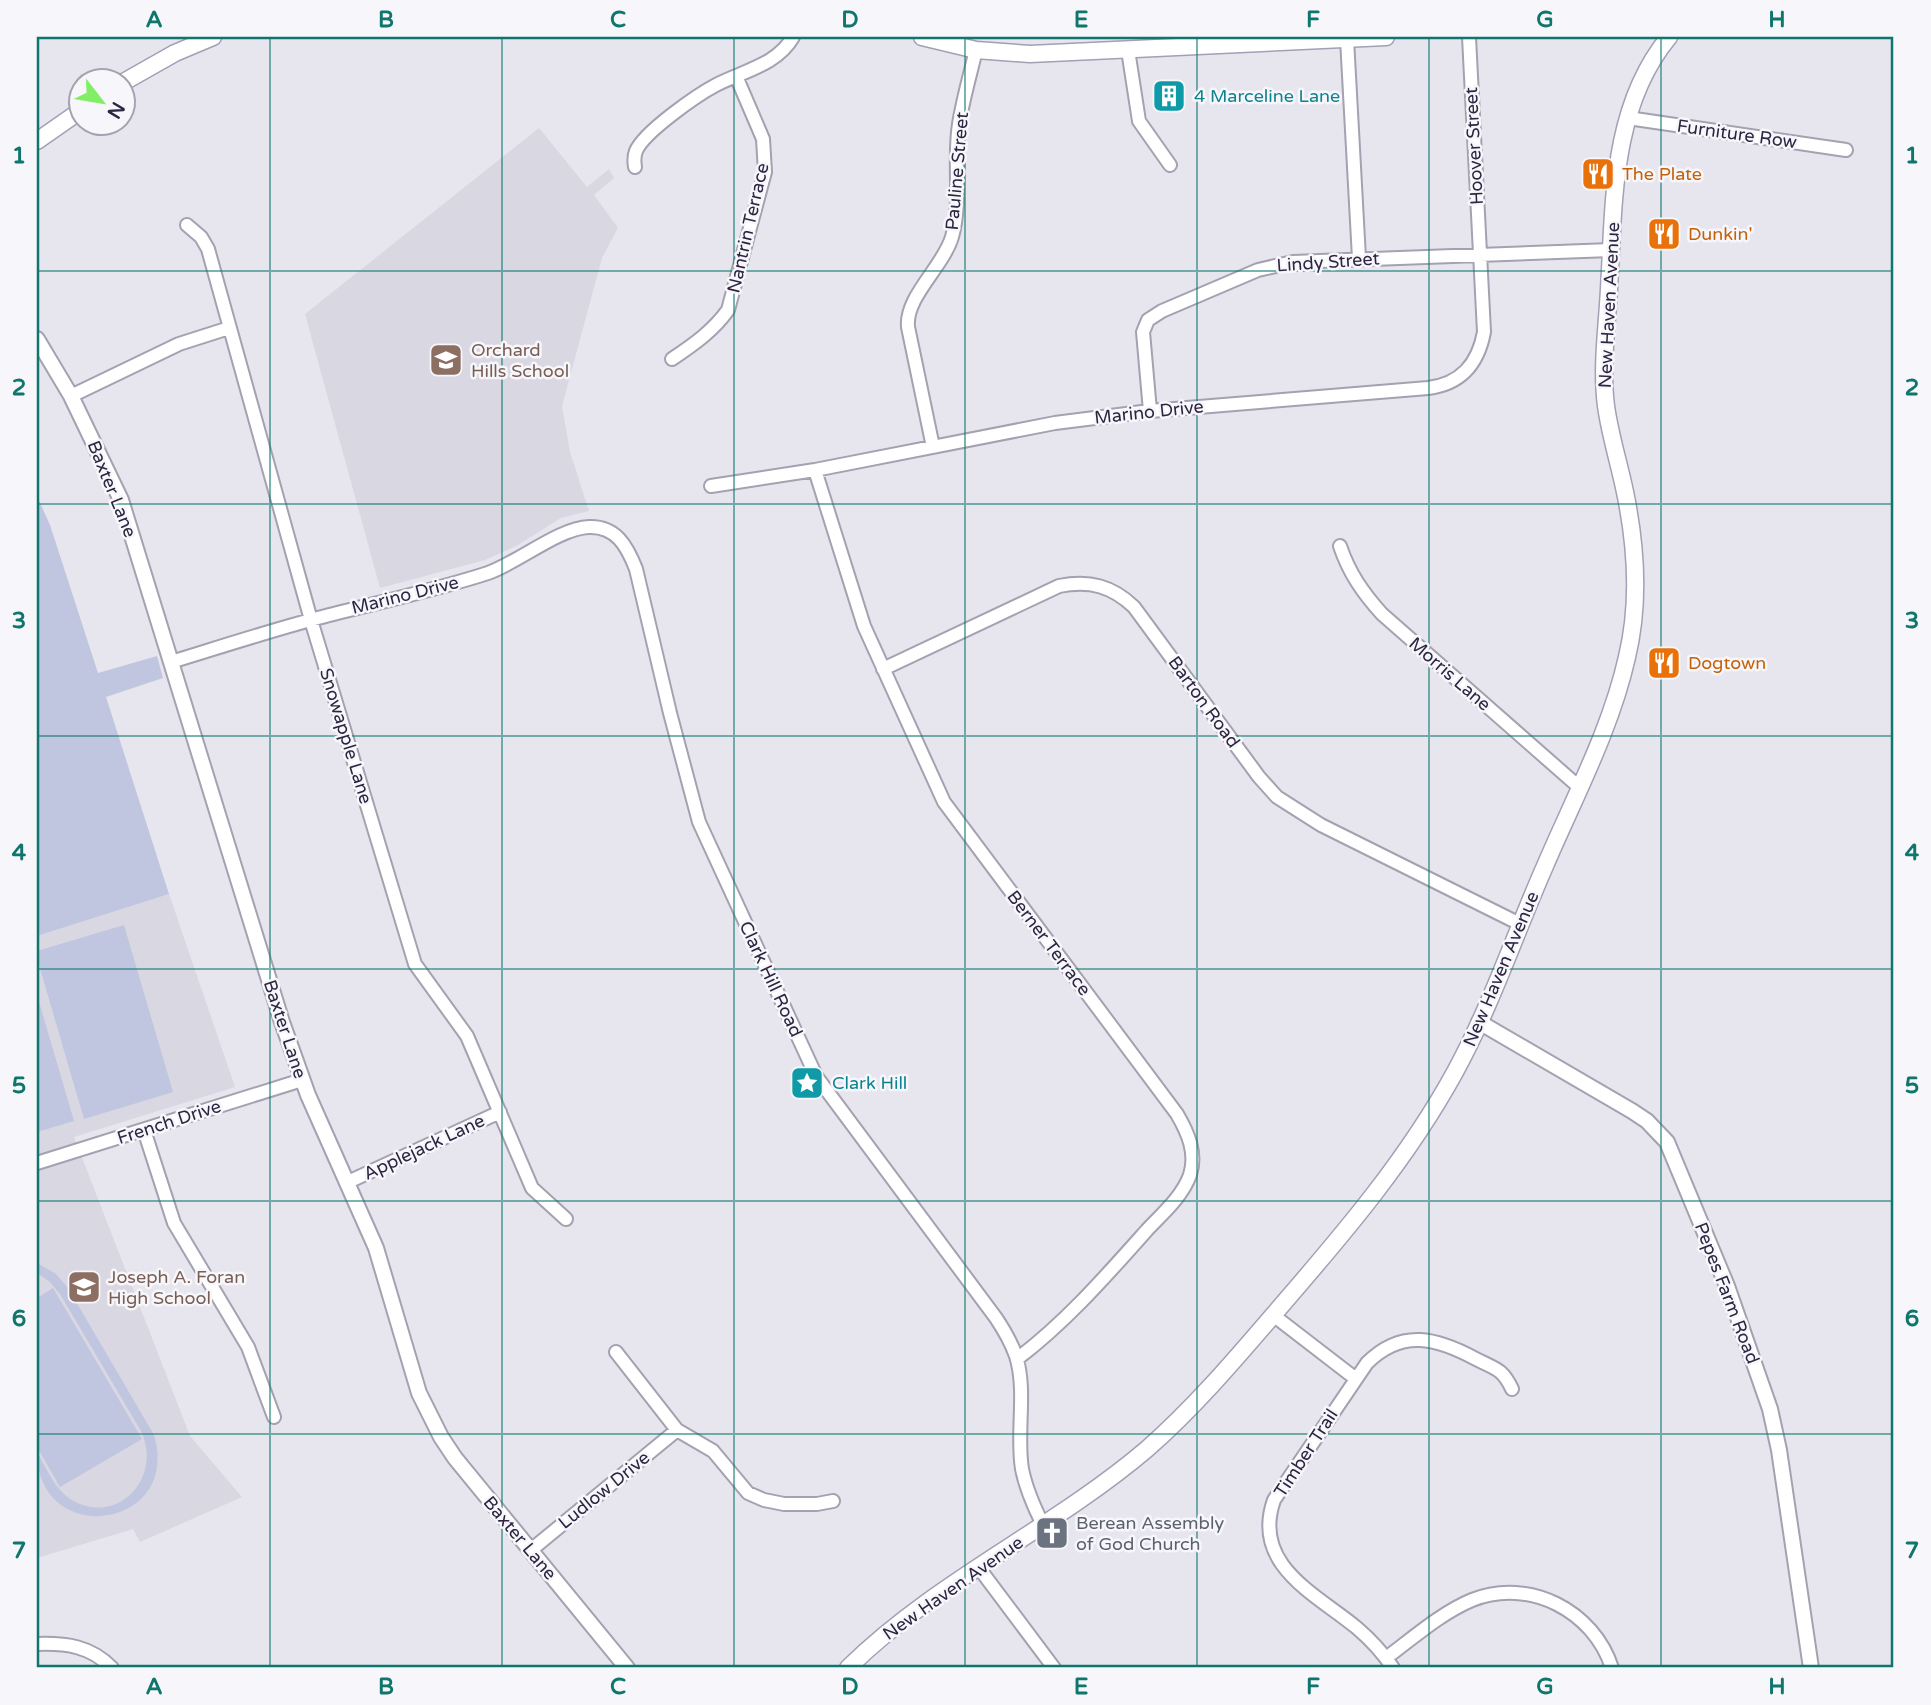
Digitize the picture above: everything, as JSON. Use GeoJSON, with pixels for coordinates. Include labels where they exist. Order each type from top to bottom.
{"type":"FeatureCollection","features":[{"type":"Feature","properties":{"kind":"main road"},"geometry":{"type":"LineString","coordinates":[[136,75],[175,53],[214,37]]}},
{"type":"Feature","properties":{"kind":"main road"},"geometry":{"type":"LineString","coordinates":[[922,37],[975,50],[1030,54],[1386,37]]}},
{"type":"Feature","properties":{"kind":"main road","name":"New Haven Avenue"},"geometry":{"type":"LineString","coordinates":[[848,1668],[897,1626],[1099,1486],[1149,1447],[1201,1396],[1350,1227],[1410,1146],[1459,1066],[1608,717],[1626,662],[1634,601],[1634,551],[1605,399],[1604,368],[1615,179],[1628,118],[1661,39]]}},
{"type":"Feature","properties":{"kind":"main road"},"geometry":{"type":"LineString","coordinates":[[37,141],[66,121]]}},
{"type":"Feature","properties":{"kind":"street"},"geometry":{"type":"LineString","coordinates":[[635,167],[637,148],[659,126],[714,86],[771,61],[782,53],[793,37]]}},
{"type":"Feature","properties":{"kind":"street","name":"Hoover Street"},"geometry":{"type":"LineString","coordinates":[[1469,37],[1480,256]]}},
{"type":"Feature","properties":{"kind":"street"},"geometry":{"type":"LineString","coordinates":[[1347,39],[1359,258]]}},
{"type":"Feature","properties":{"kind":"street","name":"Pauline Street"},"geometry":{"type":"LineString","coordinates":[[933,447],[908,317],[912,304],[945,254],[953,230],[959,125],[975,50]]}},
{"type":"Feature","properties":{"kind":"street"},"geometry":{"type":"LineString","coordinates":[[1128,50],[1139,121],[1170,165]]}},
{"type":"Feature","properties":{"kind":"street","name":"Nantrin Terrace"},"geometry":{"type":"LineString","coordinates":[[672,359],[702,338],[728,310],[765,173],[763,139],[736,76]]}},
{"type":"Feature","properties":{"kind":"street","name":"Furniture Row"},"geometry":{"type":"LineString","coordinates":[[1628,118],[1846,150]]}},
{"type":"Feature","properties":{"kind":"street","name":"Snowapple Lane"},"geometry":{"type":"LineString","coordinates":[[187,225],[201,237],[208,248],[311,620],[415,964],[467,1036],[532,1188],[566,1219]]}},
{"type":"Feature","properties":{"kind":"street","name":"Lindy Street"},"geometry":{"type":"LineString","coordinates":[[1150,411],[1143,339],[1145,325],[1152,317],[1240,276],[1271,265],[1359,258],[1611,250]]}},
{"type":"Feature","properties":{"kind":"street","name":"Marino Drive"},"geometry":{"type":"LineString","coordinates":[[711,486],[815,470],[1055,423],[1150,411],[1428,388],[1451,383],[1473,364],[1482,343],[1484,321],[1480,256]]}},
{"type":"Feature","properties":{"kind":"street"},"geometry":{"type":"LineString","coordinates":[[71,396],[179,344],[229,328]]}},
{"type":"Feature","properties":{"kind":"street","name":"Baxter Lane"},"geometry":{"type":"LineString","coordinates":[[37,339],[71,396],[121,500],[302,1080],[376,1248],[419,1393],[455,1458],[627,1668]]}},
{"type":"Feature","properties":{"kind":"street","name":"Berner Terrace"},"geometry":{"type":"LineString","coordinates":[[815,470],[864,626],[944,802],[1177,1114],[1189,1137],[1192,1151],[1190,1175],[1176,1199],[1064,1320],[1017,1359]]}},
{"type":"Feature","properties":{"kind":"street","name":"Marino Drive"},"geometry":{"type":"LineString","coordinates":[[171,662],[501,568],[576,528],[601,528],[612,532],[628,547]]}},
{"type":"Feature","properties":{"kind":"street","name":"Morris Lane"},"geometry":{"type":"LineString","coordinates":[[1340,546],[1364,595],[1382,614],[1579,787]]}},
{"type":"Feature","properties":{"kind":"street","name":"Clark Hill Road"},"geometry":{"type":"LineString","coordinates":[[628,547],[636,569],[699,822],[817,1076],[1006,1333],[1017,1359],[1022,1469],[1034,1508],[1043,1525]]}},
{"type":"Feature","properties":{"kind":"street","name":"Barton Road"},"geometry":{"type":"LineString","coordinates":[[883,669],[1059,586],[1086,583],[1111,589],[1134,607],[1259,777],[1277,797],[1321,825],[1520,923]]}},
{"type":"Feature","properties":{"kind":"street","name":"Pepes Farm Road"},"geometry":{"type":"LineString","coordinates":[[1479,1022],[1632,1111],[1647,1121],[1667,1142],[1727,1286],[1770,1409],[1779,1450],[1811,1668]]}},
{"type":"Feature","properties":{"kind":"street","name":"French Drive"},"geometry":{"type":"LineString","coordinates":[[37,1163],[302,1080]]}},
{"type":"Feature","properties":{"kind":"street","name":"Applejack Lane"},"geometry":{"type":"LineString","coordinates":[[348,1182],[500,1112]]}},
{"type":"Feature","properties":{"kind":"street"},"geometry":{"type":"LineString","coordinates":[[144,1130],[174,1223],[248,1347],[274,1418]]}},
{"type":"Feature","properties":{"kind":"street"},"geometry":{"type":"LineString","coordinates":[[1273,1315],[1356,1379]]}},
{"type":"Feature","properties":{"kind":"street","name":"Timber Trail"},"geometry":{"type":"LineString","coordinates":[[1390,1663],[1358,1629],[1295,1580],[1274,1551],[1269,1532],[1269,1516],[1278,1492],[1356,1379],[1379,1351],[1390,1345],[1417,1339],[1444,1343],[1504,1374],[1512,1389]]}},
{"type":"Feature","properties":{"kind":"street"},"geometry":{"type":"LineString","coordinates":[[616,1352],[677,1430],[713,1451],[752,1496],[784,1504],[832,1501]]}},
{"type":"Feature","properties":{"kind":"street","name":"Ludlow Drive"},"geometry":{"type":"LineString","coordinates":[[531,1550],[677,1430]]}},
{"type":"Feature","properties":{"kind":"street"},"geometry":{"type":"LineString","coordinates":[[979,1568],[1054,1668]]}},
{"type":"Feature","properties":{"kind":"street"},"geometry":{"type":"LineString","coordinates":[[1390,1663],[1466,1603],[1488,1596],[1517,1593],[1555,1603],[1585,1622],[1603,1646],[1612,1668]]}},
{"type":"Feature","properties":{"kind":"street"},"geometry":{"type":"LineString","coordinates":[[37,1644],[77,1646],[94,1653],[112,1668]]}},
{"type":"Feature","properties":{"kind":"shaded area","name":"Orchard Hills School"},"geometry":{"type":"Polygon","coordinates":[[[539,128],[587,187],[609,169],[614,178],[594,195],[618,228],[602,258],[562,406],[570,452],[589,511],[561,518],[518,545],[485,560],[380,588],[305,314],[539,128]]]}},
{"type":"Feature","properties":{"kind":"shaded area"},"geometry":{"type":"Polygon","coordinates":[[[37,496],[50,525],[98,673],[157,656],[163,678],[106,697],[169,894],[37,936],[37,496]]]}},
{"type":"Feature","properties":{"kind":"shaded area","name":"Joseph A. Foran High School"},"geometry":{"type":"Polygon","coordinates":[[[169,894],[235,1087],[74,1137],[190,1436],[242,1497],[140,1542],[133,1529],[37,1558],[37,936],[169,894]]]}},
{"type":"Feature","properties":{"kind":"shaded area"},"geometry":{"type":"Polygon","coordinates":[[[124,925],[173,1092],[84,1119],[37,951],[124,925]]]}},
{"type":"Feature","properties":{"kind":"shaded area"},"geometry":{"type":"Polygon","coordinates":[[[37,995],[74,1121],[37,1132],[37,995]]]}},
{"type":"Feature","properties":{"kind":"shaded area"},"geometry":{"type":"Polygon","coordinates":[[[37,1263],[56,1274],[68,1288],[154,1435],[157,1467],[148,1491],[129,1508],[106,1516],[81,1514],[59,1504],[43,1483],[37,1452],[52,1479],[66,1496],[89,1507],[105,1507],[120,1502],[132,1493],[141,1480],[146,1465],[146,1448],[141,1431],[60,1294],[50,1282],[37,1273],[37,1263]]]}},
{"type":"Feature","properties":{"kind":"shaded area"},"geometry":{"type":"Polygon","coordinates":[[[53,1288],[142,1439],[60,1487],[37,1447],[37,1298],[53,1288]]]}},
{"type":"Feature","properties":{"kind":"place","name":"4 Marceline Lane"},"geometry":{"type":"Point","coordinates":[1169,96]}},
{"type":"Feature","properties":{"kind":"place","name":"The Plate"},"geometry":{"type":"Point","coordinates":[1598,174]}},
{"type":"Feature","properties":{"kind":"place","name":"Dunkin'"},"geometry":{"type":"Point","coordinates":[1664,234]}},
{"type":"Feature","properties":{"kind":"place","name":"Orchard Hills School"},"geometry":{"type":"Point","coordinates":[446,360]}},
{"type":"Feature","properties":{"kind":"place","name":"Dogtown"},"geometry":{"type":"Point","coordinates":[1664,663]}},
{"type":"Feature","properties":{"kind":"place","name":"Clark Hill"},"geometry":{"type":"Point","coordinates":[807,1083]}},
{"type":"Feature","properties":{"kind":"place","name":"Joseph A. Foran High School"},"geometry":{"type":"Point","coordinates":[84,1287]}},
{"type":"Feature","properties":{"kind":"place","name":"Berean Assembly of God Church"},"geometry":{"type":"Point","coordinates":[1052,1533]}}]}
